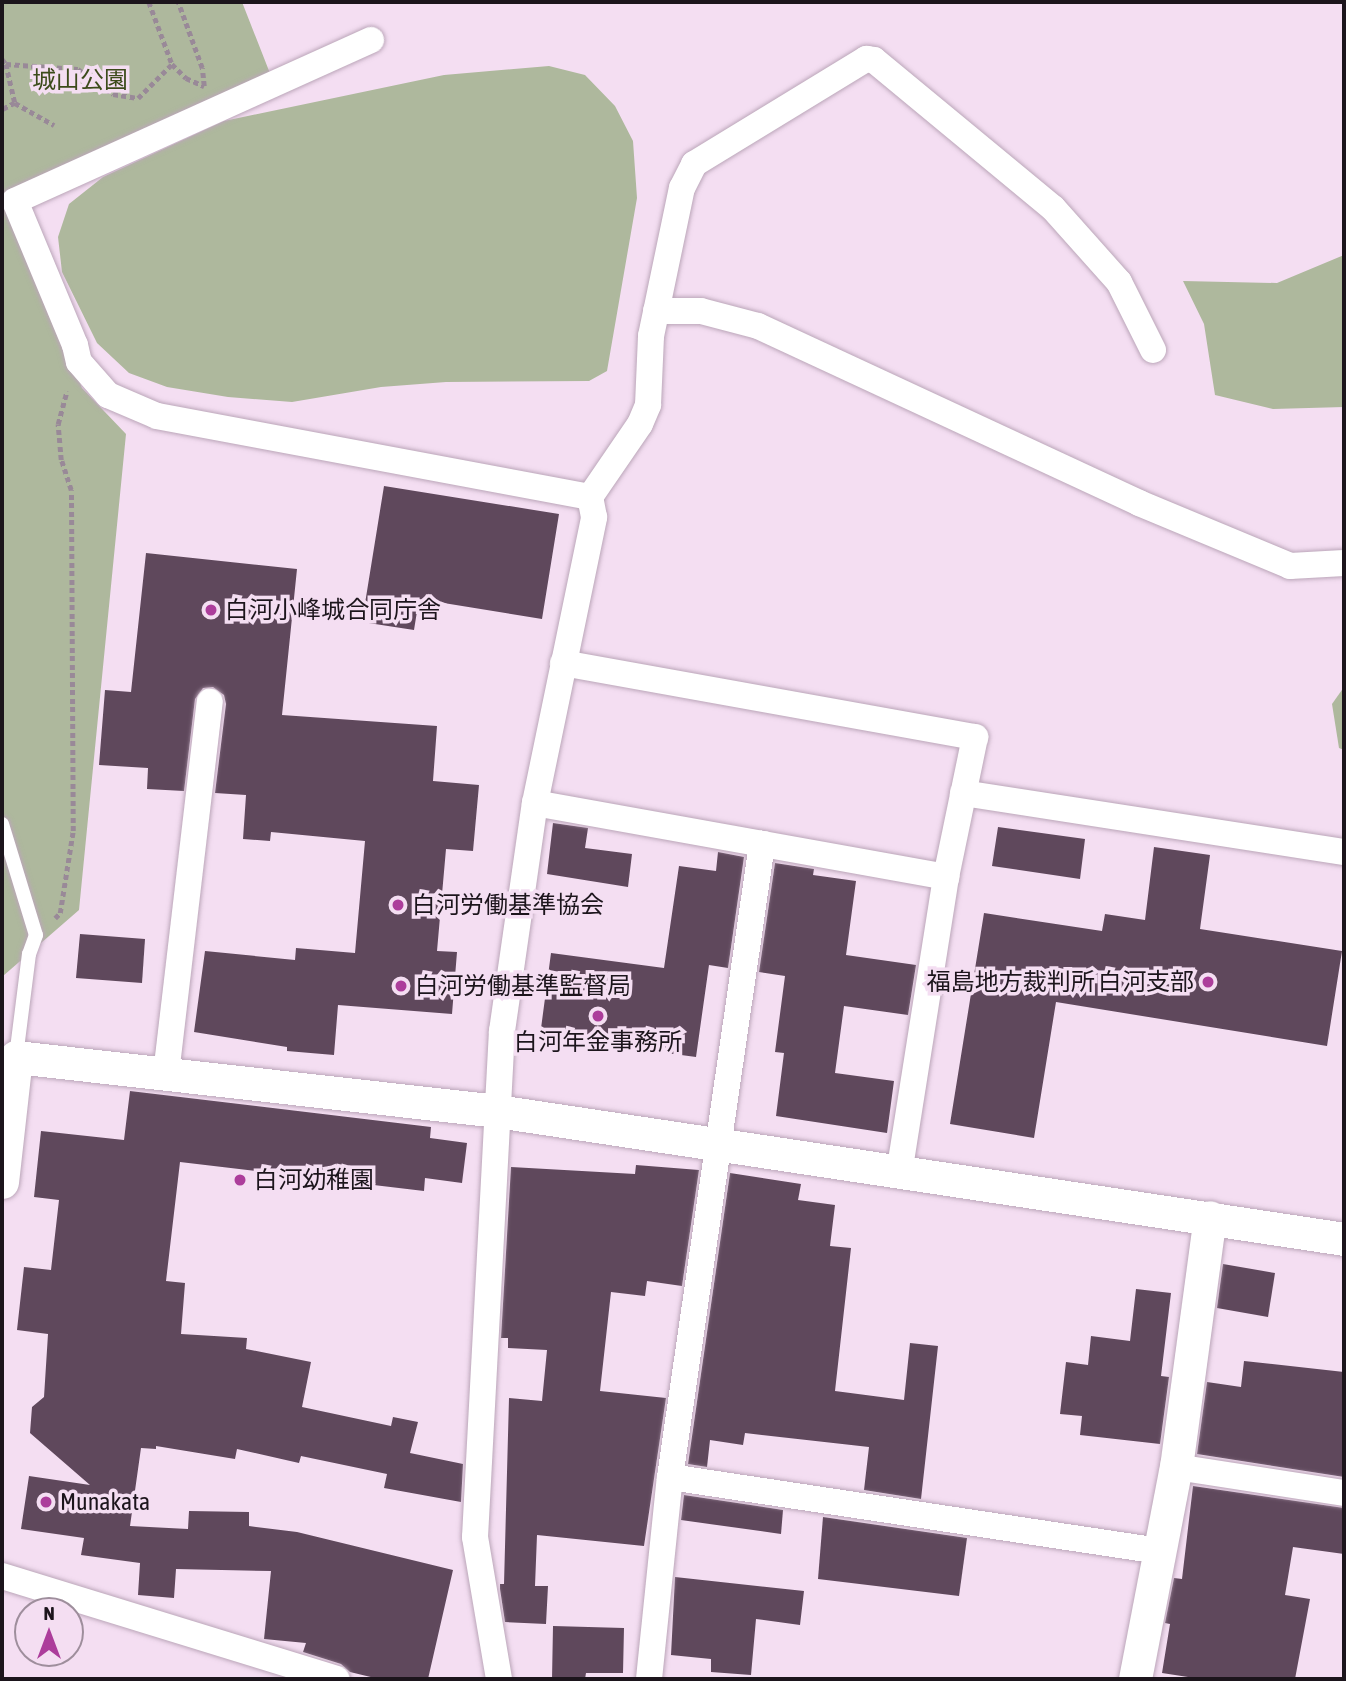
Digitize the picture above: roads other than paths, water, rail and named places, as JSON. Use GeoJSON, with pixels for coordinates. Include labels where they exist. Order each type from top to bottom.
{"type":"FeatureCollection","features":[{"type":"Feature","properties":{"kind":"street"},"geometry":{"type":"LineString","coordinates":[[372,40],[15,201],[75,345],[79,362],[108,395],[157,415],[590,497]]}},
{"type":"Feature","properties":{"kind":"street"},"geometry":{"type":"LineString","coordinates":[[499,1679],[475,1537],[502,1031],[535,803],[594,517],[590,497],[640,424],[648,405],[656,311],[682,188],[694,164],[866,60],[874,60],[1053,208],[1119,282],[1153,350]]}},
{"type":"Feature","properties":{"kind":"street"},"geometry":{"type":"LineString","coordinates":[[656,311],[701,311],[758,326],[1139,503],[1290,566],[1344,563]]}},
{"type":"Feature","properties":{"kind":"street"},"geometry":{"type":"LineString","coordinates":[[563,663],[975,737],[946,877],[899,1173]]}},
{"type":"Feature","properties":{"kind":"street"},"geometry":{"type":"LineString","coordinates":[[166,1074],[210,702]]}},
{"type":"Feature","properties":{"kind":"street"},"geometry":{"type":"LineString","coordinates":[[963,793],[1344,852]]}},
{"type":"Feature","properties":{"kind":"street"},"geometry":{"type":"LineString","coordinates":[[535,803],[946,877]]}},
{"type":"Feature","properties":{"kind":"street"},"geometry":{"type":"LineString","coordinates":[[649,1679],[670,1477],[716,1143],[762,844]]}},
{"type":"Feature","properties":{"kind":"street"},"geometry":{"type":"LineString","coordinates":[[2,1182],[16,1056],[497,1111],[1344,1239]]}},
{"type":"Feature","properties":{"kind":"street"},"geometry":{"type":"LineString","coordinates":[[1135,1679],[1157,1550],[1176,1466],[1210,1217]]}},
{"type":"Feature","properties":{"kind":"street"},"geometry":{"type":"LineString","coordinates":[[1176,1466],[1344,1493]]}},
{"type":"Feature","properties":{"kind":"street"},"geometry":{"type":"LineString","coordinates":[[670,1477],[1157,1550]]}},
{"type":"Feature","properties":{"kind":"street"},"geometry":{"type":"LineString","coordinates":[[2,1576],[336,1679]]}},
{"type":"Feature","properties":{"kind":"lane"},"geometry":{"type":"LineString","coordinates":[[2,824],[36,935],[29,954],[16,1056]]}},
{"type":"Feature","properties":{"kind":"place","name":"白河小峰城合同庁舎"},"geometry":{"type":"Point","coordinates":[211,610]}},
{"type":"Feature","properties":{"kind":"place","name":"白河労働基準協会"},"geometry":{"type":"Point","coordinates":[398,905]}},
{"type":"Feature","properties":{"kind":"place","name":"福島地方裁判所 白河支部"},"geometry":{"type":"Point","coordinates":[1208,982]}},
{"type":"Feature","properties":{"kind":"place","name":"白河労働基準監督局"},"geometry":{"type":"Point","coordinates":[401,986]}},
{"type":"Feature","properties":{"kind":"place","name":"白河年金事務所"},"geometry":{"type":"Point","coordinates":[598,1016]}},
{"type":"Feature","properties":{"kind":"place","name":"白河幼稚園"},"geometry":{"type":"Point","coordinates":[240,1180]}},
{"type":"Feature","properties":{"kind":"place","name":"Munakata"},"geometry":{"type":"Point","coordinates":[46,1502]}},
{"type":"Feature","properties":{"kind":"park label","name":"城山公園"},"geometry":{"type":"Point","coordinates":[80,80]}}]}
